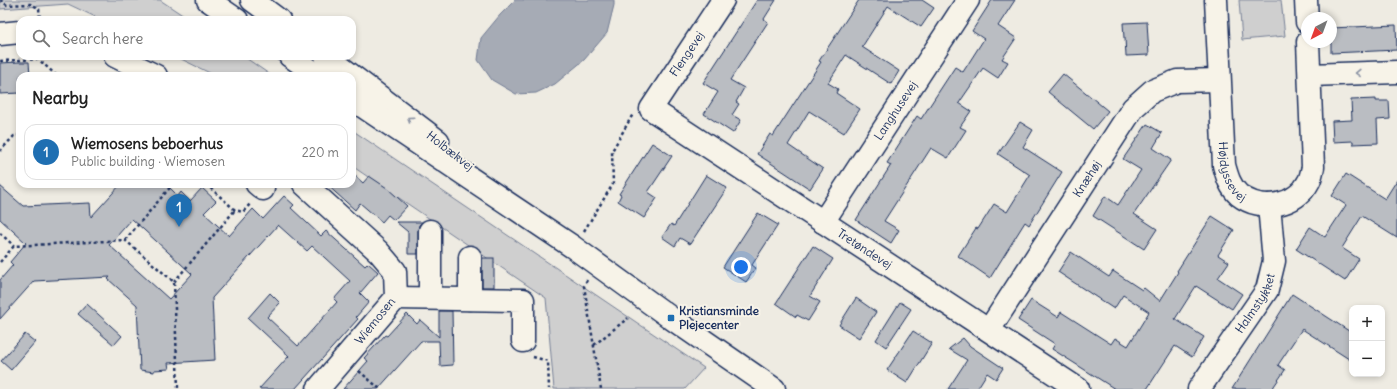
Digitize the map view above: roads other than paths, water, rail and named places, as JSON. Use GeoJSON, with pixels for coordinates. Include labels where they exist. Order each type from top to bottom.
{"type":"FeatureCollection","features":[{"type":"Feature","properties":{"kind":"street"},"geometry":{"type":"LineString","coordinates":[[208,0],[231,16]]}},
{"type":"Feature","properties":{"kind":"street"},"geometry":{"type":"LineString","coordinates":[[252,0],[273,16]]}},
{"type":"Feature","properties":{"kind":"street","name":"Flengevej"},"geometry":{"type":"LineString","coordinates":[[651,109],[723,0]]}},
{"type":"Feature","properties":{"kind":"street","name":"Langhusevej"},"geometry":{"type":"LineString","coordinates":[[823,222],[968,0]]}},
{"type":"Feature","properties":{"kind":"street","name":"Højdyssevej"},"geometry":{"type":"LineString","coordinates":[[1216,0],[1224,165],[1228,181],[1238,194],[1253,203],[1269,205],[1285,202],[1299,194],[1309,182],[1314,166],[1308,48]]}},
{"type":"Feature","properties":{"kind":"street"},"geometry":{"type":"LineString","coordinates":[[1306,0],[1307,12]]}},
{"type":"Feature","properties":{"kind":"street"},"geometry":{"type":"LineString","coordinates":[[0,34],[16,32]]}},
{"type":"Feature","properties":{"kind":"street"},"geometry":{"type":"LineString","coordinates":[[123,60],[148,72]]}},
{"type":"Feature","properties":{"kind":"street"},"geometry":{"type":"LineString","coordinates":[[296,60],[313,72]]}},
{"type":"Feature","properties":{"kind":"street","name":"Holbækvej"},"geometry":{"type":"LineString","coordinates":[[331,60],[347,72]]}},
{"type":"Feature","properties":{"kind":"street"},"geometry":{"type":"LineString","coordinates":[[1310,75],[1397,72]]}},
{"type":"Feature","properties":{"kind":"street","name":"Holbækvej"},"geometry":{"type":"LineString","coordinates":[[356,79],[573,247]]}},
{"type":"Feature","properties":{"kind":"street","name":"Knæhøj"},"geometry":{"type":"LineString","coordinates":[[989,330],[1133,108],[1152,90],[1177,81],[1219,80]]}},
{"type":"Feature","properties":{"kind":"street","name":"Holbækvej"},"geometry":{"type":"LineString","coordinates":[[356,102],[573,247],[774,389]]}},
{"type":"Feature","properties":{"kind":"street","name":"Tretøndevej"},"geometry":{"type":"LineString","coordinates":[[651,109],[1078,389]]}},
{"type":"Feature","properties":{"kind":"street","name":"Wiemosen"},"geometry":{"type":"LineString","coordinates":[[308,188],[379,252],[395,271],[396,298],[318,389]]}},
{"type":"Feature","properties":{"kind":"street","name":"Halmstykket"},"geometry":{"type":"LineString","coordinates":[[1199,389],[1267,290],[1274,261],[1269,205]]}},
{"type":"Feature","properties":{"kind":"street"},"geometry":{"type":"LineString","coordinates":[[430,231],[430,298]]}},
{"type":"Feature","properties":{"kind":"street"},"geometry":{"type":"LineString","coordinates":[[470,257],[470,299]]}},
{"type":"Feature","properties":{"kind":"street"},"geometry":{"type":"LineString","coordinates":[[396,298],[523,300],[523,339]]}},
{"type":"Feature","properties":{"kind":"place","name":"Wiemosens beboerhus"},"geometry":{"type":"Point","coordinates":[179,227]}},
{"type":"Feature","properties":{"kind":"place","name":"Kristiansminde Plejecenter"},"geometry":{"type":"Point","coordinates":[671,318]}}]}
